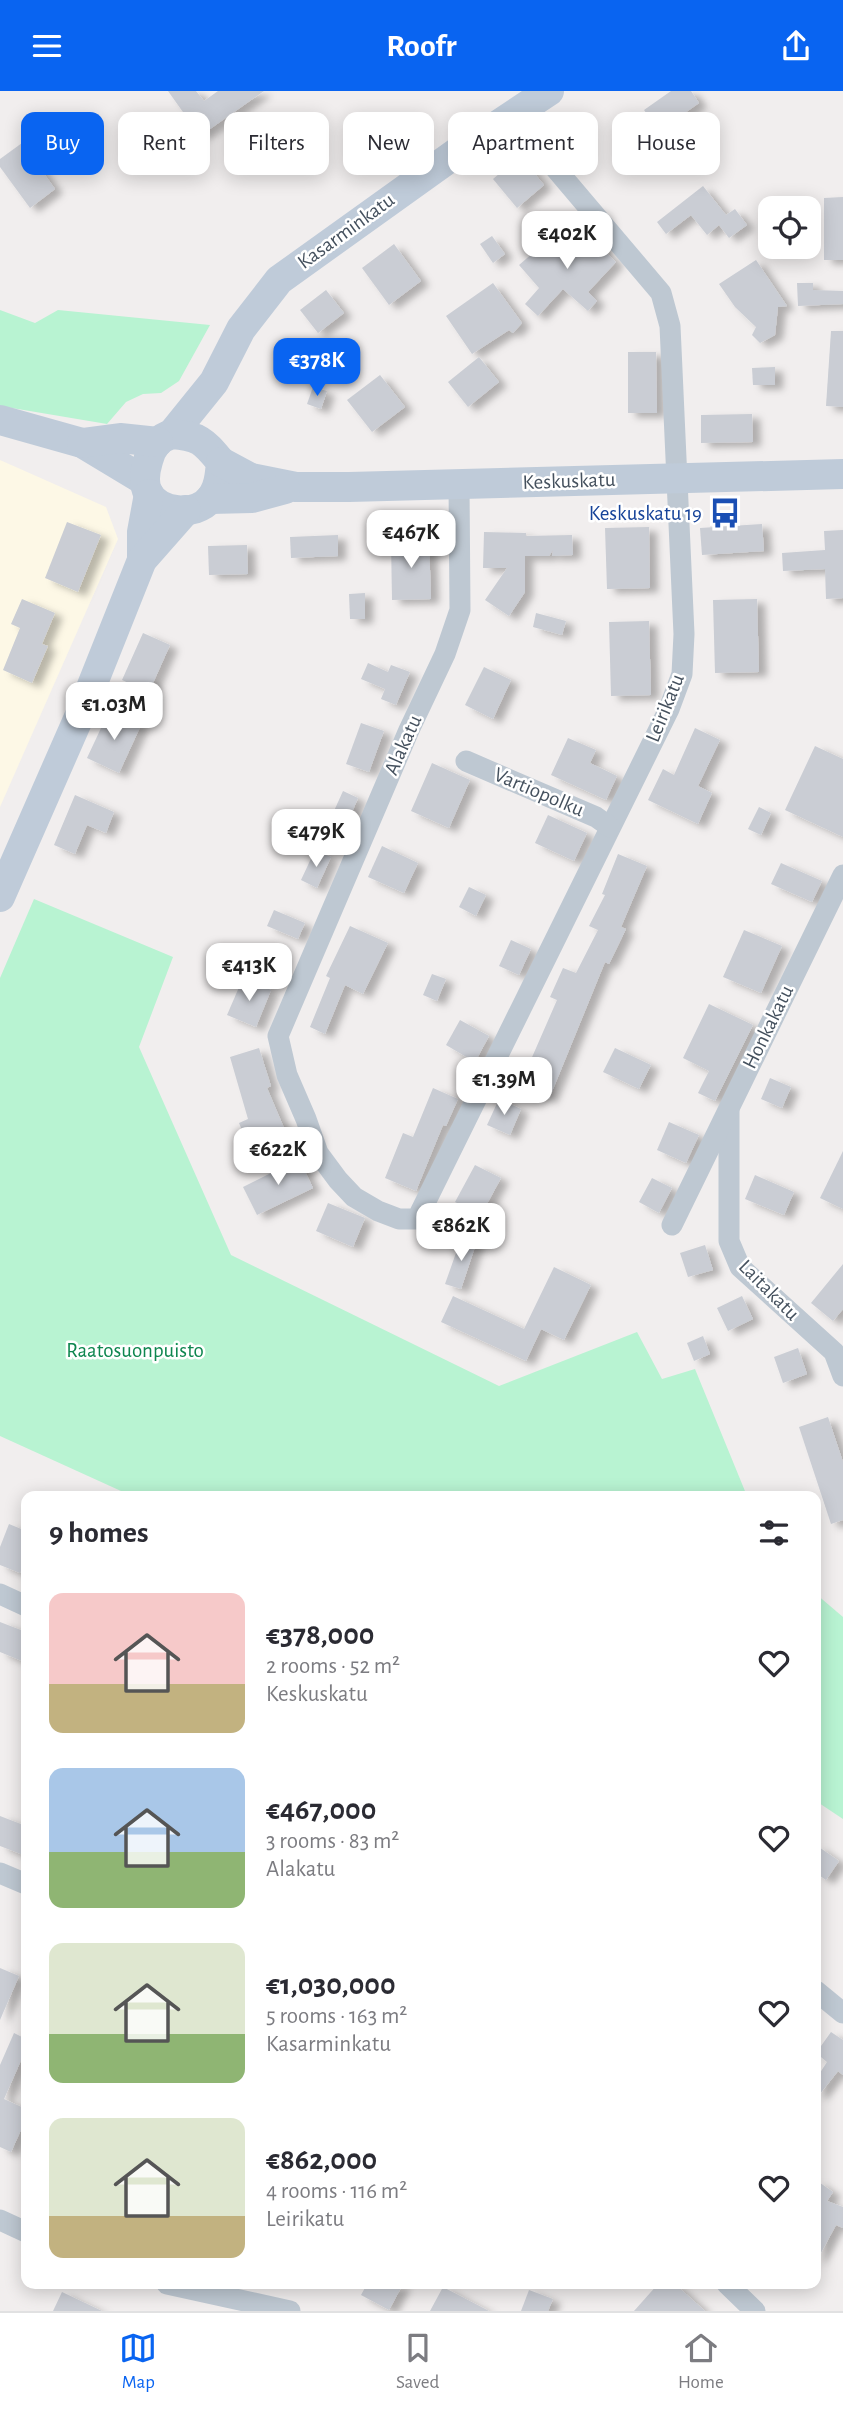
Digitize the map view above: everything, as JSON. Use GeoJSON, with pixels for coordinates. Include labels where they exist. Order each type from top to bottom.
{"type":"FeatureCollection","features":[{"type":"Feature","properties":{"kind":"street","name":"Kasarminkatu"},"geometry":{"type":"LineString","coordinates":[[517,112],[549,91]]}},
{"type":"Feature","properties":{"kind":"street","name":"Kasarminkatu"},"geometry":{"type":"LineString","coordinates":[[214,382],[241,330],[279,280],[316,251],[448,160]]}},
{"type":"Feature","properties":{"kind":"street","name":"Leirikatu"},"geometry":{"type":"LineString","coordinates":[[417,1219],[668,709],[682,674],[684,634],[670,326],[661,293],[561,175]]}},
{"type":"Feature","properties":{"kind":"street"},"geometry":{"type":"LineString","coordinates":[[0,897],[83,708],[142,560],[150,452],[214,382]]}},
{"type":"Feature","properties":{"kind":"street"},"geometry":{"type":"LineString","coordinates":[[142,560],[219,482],[214,453],[214,382]]}},
{"type":"Feature","properties":{"kind":"street"},"geometry":{"type":"LineString","coordinates":[[0,420],[82,443],[147,487],[165,508],[198,505]]}},
{"type":"Feature","properties":{"kind":"street"},"geometry":{"type":"LineString","coordinates":[[82,443],[186,435],[214,453]]}},
{"type":"Feature","properties":{"kind":"street","name":"Keskuskatu"},"geometry":{"type":"LineString","coordinates":[[214,453],[251,478],[296,487],[843,474]]}},
{"type":"Feature","properties":{"kind":"street","name":"Alakatu"},"geometry":{"type":"LineString","coordinates":[[417,1219],[399,1219],[378,1211],[354,1197],[338,1180],[318,1153],[287,1075],[278,1036],[409,730],[445,653],[460,610],[459,484]]}},
{"type":"Feature","properties":{"kind":"street","name":"Keskuskatu"},"geometry":{"type":"LineString","coordinates":[[198,505],[252,498],[296,487]]}},
{"type":"Feature","properties":{"kind":"street","name":"Vartiopolku"},"geometry":{"type":"LineString","coordinates":[[466,761],[597,817],[610,827]]}},
{"type":"Feature","properties":{"kind":"street","name":"Honkakatu"},"geometry":{"type":"LineString","coordinates":[[672,1225],[843,875]]}},
{"type":"Feature","properties":{"kind":"street","name":"Laitakatu"},"geometry":{"type":"LineString","coordinates":[[729,1105],[729,1241],[740,1267],[839,1348],[843,1376]]}},
{"type":"Feature","properties":{"kind":"street"},"geometry":{"type":"LineString","coordinates":[[0,1594],[21,1604]]}},
{"type":"Feature","properties":{"kind":"street"},"geometry":{"type":"LineString","coordinates":[[0,1873],[21,1882]]}},
{"type":"Feature","properties":{"kind":"street"},"geometry":{"type":"LineString","coordinates":[[821,1995],[843,2013]]}},
{"type":"Feature","properties":{"kind":"street"},"geometry":{"type":"LineString","coordinates":[[0,2220],[21,2230]]}},
{"type":"Feature","properties":{"kind":"street"},"geometry":{"type":"LineString","coordinates":[[205,2289],[239,2302],[290,2311]]}},
{"type":"Feature","properties":{"kind":"street"},"geometry":{"type":"LineString","coordinates":[[732,2289],[755,2311]]}},
{"type":"Feature","properties":{"kind":"shaded area"},"geometry":{"type":"Polygon","coordinates":[[[0,460],[106,507],[118,539],[0,807],[0,460]]]}},
{"type":"Feature","properties":{"kind":"green space"},"geometry":{"type":"Polygon","coordinates":[[[0,310],[35,323],[58,310],[210,325],[179,381],[161,393],[143,394],[126,402],[107,424],[0,406],[0,310]]]}},
{"type":"Feature","properties":{"kind":"green space","name":"Raatosuonpuisto"},"geometry":{"type":"Polygon","coordinates":[[[34,899],[173,957],[139,1047],[231,1255],[499,1386],[637,1332],[662,1379],[695,1369],[745,1491],[121,1491],[0,1436],[0,978],[34,899]]]}},
{"type":"Feature","properties":{"kind":"green space"},"geometry":{"type":"Polygon","coordinates":[[[821,1598],[843,1617],[843,1819],[821,1804],[821,1598]]]}},
{"type":"Feature","properties":{"kind":"building"},"geometry":{"type":"Polygon","coordinates":[[[168,91],[196,91],[204,101],[218,91],[264,91],[234,112],[224,112],[224,119],[210,129],[210,112],[183,112],[168,91]]]}},
{"type":"Feature","properties":{"kind":"building"},"geometry":{"type":"Polygon","coordinates":[[[671,91],[691,91],[699,103],[686,112],[644,110],[671,91]]]}},
{"type":"Feature","properties":{"kind":"building"},"geometry":{"type":"Polygon","coordinates":[[[21,144],[21,175],[45,175],[55,189],[30,208],[0,167],[0,159],[21,144]]]}},
{"type":"Feature","properties":{"kind":"building"},"geometry":{"type":"Polygon","coordinates":[[[498,175],[536,175],[544,185],[517,208],[493,179],[498,175]]]}},
{"type":"Feature","properties":{"kind":"building"},"geometry":{"type":"Polygon","coordinates":[[[703,186],[726,215],[735,209],[747,225],[729,238],[719,225],[707,235],[691,215],[666,234],[657,222],[703,186]]]}},
{"type":"Feature","properties":{"kind":"building"},"geometry":{"type":"Polygon","coordinates":[[[843,197],[843,260],[824,260],[824,198],[843,197]]]}},
{"type":"Feature","properties":{"kind":"building"},"geometry":{"type":"Polygon","coordinates":[[[581,229],[616,262],[588,292],[597,301],[588,311],[563,289],[538,316],[525,304],[539,288],[519,265],[548,240],[558,252],[581,229]]]}},
{"type":"Feature","properties":{"kind":"building"},"geometry":{"type":"Polygon","coordinates":[[[492,236],[505,254],[493,263],[480,244],[492,236]]]}},
{"type":"Feature","properties":{"kind":"building"},"geometry":{"type":"Polygon","coordinates":[[[394,244],[421,281],[389,305],[362,268],[394,244]]]}},
{"type":"Feature","properties":{"kind":"building"},"geometry":{"type":"Polygon","coordinates":[[[756,260],[787,306],[778,307],[775,335],[760,343],[752,335],[756,327],[735,307],[719,284],[756,260]]]}},
{"type":"Feature","properties":{"kind":"building"},"geometry":{"type":"Polygon","coordinates":[[[493,283],[522,323],[513,333],[509,330],[472,354],[446,316],[493,283]]]}},
{"type":"Feature","properties":{"kind":"building"},"geometry":{"type":"Polygon","coordinates":[[[797,283],[813,283],[813,290],[843,291],[843,304],[798,306],[797,283]]]}},
{"type":"Feature","properties":{"kind":"building"},"geometry":{"type":"Polygon","coordinates":[[[326,290],[344,313],[318,333],[300,310],[326,290]]]}},
{"type":"Feature","properties":{"kind":"building"},"geometry":{"type":"Polygon","coordinates":[[[831,331],[843,331],[843,407],[826,406],[831,331]]]}},
{"type":"Feature","properties":{"kind":"building"},"geometry":{"type":"Polygon","coordinates":[[[628,352],[656,352],[657,413],[628,413],[628,352]]]}},
{"type":"Feature","properties":{"kind":"building"},"geometry":{"type":"Polygon","coordinates":[[[479,357],[499,382],[468,407],[448,382],[479,357]]]}},
{"type":"Feature","properties":{"kind":"building"},"geometry":{"type":"Polygon","coordinates":[[[775,367],[775,385],[753,385],[752,368],[775,367]]]}},
{"type":"Feature","properties":{"kind":"building"},"geometry":{"type":"Polygon","coordinates":[[[380,375],[405,407],[372,432],[347,400],[380,375]]]}},
{"type":"Feature","properties":{"kind":"building"},"geometry":{"type":"Polygon","coordinates":[[[313,387],[327,391],[321,409],[307,404],[313,387]]]}},
{"type":"Feature","properties":{"kind":"building"},"geometry":{"type":"Polygon","coordinates":[[[752,414],[753,442],[701,443],[701,415],[752,414]]]}},
{"type":"Feature","properties":{"kind":"building"},"geometry":{"type":"Polygon","coordinates":[[[67,522],[101,535],[78,592],[45,578],[67,522]]]}},
{"type":"Feature","properties":{"kind":"building"},"geometry":{"type":"Polygon","coordinates":[[[762,524],[764,551],[702,555],[700,528],[762,524]]]}},
{"type":"Feature","properties":{"kind":"building"},"geometry":{"type":"Polygon","coordinates":[[[649,527],[650,588],[607,589],[605,528],[649,527]]]}},
{"type":"Feature","properties":{"kind":"building"},"geometry":{"type":"Polygon","coordinates":[[[843,530],[843,598],[826,599],[825,569],[783,571],[782,553],[825,550],[824,531],[843,530]]]}},
{"type":"Feature","properties":{"kind":"building"},"geometry":{"type":"Polygon","coordinates":[[[484,532],[526,533],[526,536],[572,535],[573,555],[552,556],[553,550],[549,556],[525,556],[525,592],[509,616],[485,600],[507,568],[483,568],[484,532]]]}},
{"type":"Feature","properties":{"kind":"building"},"geometry":{"type":"Polygon","coordinates":[[[338,535],[338,556],[291,558],[290,537],[338,535]]]}},
{"type":"Feature","properties":{"kind":"building"},"geometry":{"type":"Polygon","coordinates":[[[429,540],[431,599],[392,600],[391,541],[429,540]]]}},
{"type":"Feature","properties":{"kind":"building"},"geometry":{"type":"Polygon","coordinates":[[[247,545],[248,574],[209,575],[208,546],[247,545]]]}},
{"type":"Feature","properties":{"kind":"building"},"geometry":{"type":"Polygon","coordinates":[[[365,593],[365,619],[350,619],[349,594],[365,593]]]}},
{"type":"Feature","properties":{"kind":"building"},"geometry":{"type":"Polygon","coordinates":[[[22,599],[55,613],[42,644],[48,646],[32,683],[3,670],[20,628],[11,624],[22,599]]]}},
{"type":"Feature","properties":{"kind":"building"},"geometry":{"type":"Polygon","coordinates":[[[757,599],[759,672],[715,673],[713,600],[757,599]]]}},
{"type":"Feature","properties":{"kind":"building"},"geometry":{"type":"Polygon","coordinates":[[[536,613],[566,621],[562,635],[533,627],[536,613]]]}},
{"type":"Feature","properties":{"kind":"building"},"geometry":{"type":"Polygon","coordinates":[[[649,621],[651,695],[611,696],[609,622],[649,621]]]}},
{"type":"Feature","properties":{"kind":"building"},"geometry":{"type":"Polygon","coordinates":[[[143,633],[170,645],[149,692],[122,680],[143,633]]]}},
{"type":"Feature","properties":{"kind":"building"},"geometry":{"type":"Polygon","coordinates":[[[368,663],[388,672],[391,665],[410,672],[396,705],[381,699],[385,689],[361,679],[368,663]]]}},
{"type":"Feature","properties":{"kind":"building"},"geometry":{"type":"Polygon","coordinates":[[[484,667],[511,680],[493,719],[465,705],[484,667]]]}},
{"type":"Feature","properties":{"kind":"building"},"geometry":{"type":"Polygon","coordinates":[[[109,711],[141,725],[119,773],[87,758],[109,711]]]}},
{"type":"Feature","properties":{"kind":"building"},"geometry":{"type":"Polygon","coordinates":[[[361,723],[384,731],[369,772],[346,764],[361,723]]]}},
{"type":"Feature","properties":{"kind":"building"},"geometry":{"type":"Polygon","coordinates":[[[695,728],[720,740],[698,786],[712,793],[698,824],[648,800],[663,769],[674,775],[695,728]]]}},
{"type":"Feature","properties":{"kind":"building"},"geometry":{"type":"Polygon","coordinates":[[[568,738],[596,750],[590,763],[617,776],[606,800],[551,775],[568,738]]]}},
{"type":"Feature","properties":{"kind":"building"},"geometry":{"type":"Polygon","coordinates":[[[815,746],[843,759],[843,837],[785,810],[815,746]]]}},
{"type":"Feature","properties":{"kind":"building"},"geometry":{"type":"Polygon","coordinates":[[[432,763],[470,780],[449,828],[411,811],[432,763]]]}},
{"type":"Feature","properties":{"kind":"building"},"geometry":{"type":"Polygon","coordinates":[[[343,791],[358,798],[345,829],[329,822],[343,791]]]}},
{"type":"Feature","properties":{"kind":"building"},"geometry":{"type":"Polygon","coordinates":[[[75,795],[114,812],[106,833],[87,825],[75,854],[54,845],[75,795]]]}},
{"type":"Feature","properties":{"kind":"building"},"geometry":{"type":"Polygon","coordinates":[[[759,807],[771,813],[761,835],[748,829],[759,807]]]}},
{"type":"Feature","properties":{"kind":"building"},"geometry":{"type":"Polygon","coordinates":[[[548,815],[587,833],[574,861],[535,843],[548,815]]]}},
{"type":"Feature","properties":{"kind":"building"},"geometry":{"type":"Polygon","coordinates":[[[382,846],[418,863],[404,893],[368,877],[382,846]]]}},
{"type":"Feature","properties":{"kind":"building"},"geometry":{"type":"Polygon","coordinates":[[[315,850],[331,857],[317,888],[301,880],[315,850]]]}},
{"type":"Feature","properties":{"kind":"building"},"geometry":{"type":"Polygon","coordinates":[[[618,854],[647,866],[621,927],[626,929],[609,964],[605,962],[549,1099],[519,1087],[557,1000],[550,997],[563,968],[576,973],[598,930],[589,926],[605,895],[602,894],[618,854]]]}},
{"type":"Feature","properties":{"kind":"building"},"geometry":{"type":"Polygon","coordinates":[[[781,863],[822,881],[812,902],[771,884],[781,863]]]}},
{"type":"Feature","properties":{"kind":"building"},"geometry":{"type":"Polygon","coordinates":[[[469,887],[486,895],[476,916],[459,907],[469,887]]]}},
{"type":"Feature","properties":{"kind":"building"},"geometry":{"type":"Polygon","coordinates":[[[274,910],[305,923],[298,939],[267,926],[274,910]]]}},
{"type":"Feature","properties":{"kind":"building"},"geometry":{"type":"Polygon","coordinates":[[[350,926],[388,943],[363,994],[345,985],[325,1034],[310,1027],[330,978],[326,976],[350,926]]]}},
{"type":"Feature","properties":{"kind":"building"},"geometry":{"type":"Polygon","coordinates":[[[744,930],[782,946],[761,993],[723,977],[744,930]]]}},
{"type":"Feature","properties":{"kind":"building"},"geometry":{"type":"Polygon","coordinates":[[[511,940],[531,949],[519,975],[499,966],[511,940]]]}},
{"type":"Feature","properties":{"kind":"building"},"geometry":{"type":"Polygon","coordinates":[[[432,974],[446,979],[437,1001],[423,995],[432,974]]]}},
{"type":"Feature","properties":{"kind":"building"},"geometry":{"type":"Polygon","coordinates":[[[243,978],[271,990],[256,1027],[227,1015],[243,978]]]}},
{"type":"Feature","properties":{"kind":"building"},"geometry":{"type":"Polygon","coordinates":[[[709,1004],[753,1025],[715,1101],[698,1093],[709,1071],[683,1058],[709,1004]]]}},
{"type":"Feature","properties":{"kind":"building"},"geometry":{"type":"Polygon","coordinates":[[[460,1020],[489,1036],[475,1062],[446,1045],[460,1020]]]}},
{"type":"Feature","properties":{"kind":"building"},"geometry":{"type":"Polygon","coordinates":[[[259,1048],[271,1086],[267,1088],[287,1135],[251,1151],[239,1123],[248,1119],[230,1057],[259,1048]]]}},
{"type":"Feature","properties":{"kind":"building"},"geometry":{"type":"Polygon","coordinates":[[[615,1048],[651,1065],[639,1089],[603,1072],[615,1048]]]}},
{"type":"Feature","properties":{"kind":"building"},"geometry":{"type":"Polygon","coordinates":[[[770,1078],[791,1087],[782,1108],[761,1099],[770,1078]]]}},
{"type":"Feature","properties":{"kind":"building"},"geometry":{"type":"Polygon","coordinates":[[[433,1088],[458,1099],[446,1126],[443,1125],[416,1191],[385,1178],[403,1133],[413,1137],[433,1088]]]}},
{"type":"Feature","properties":{"kind":"building"},"geometry":{"type":"Polygon","coordinates":[[[499,1099],[521,1109],[510,1135],[487,1125],[499,1099]]]}},
{"type":"Feature","properties":{"kind":"building"},"geometry":{"type":"Polygon","coordinates":[[[669,1122],[699,1135],[686,1163],[657,1150],[669,1122]]]}},
{"type":"Feature","properties":{"kind":"building"},"geometry":{"type":"Polygon","coordinates":[[[843,1151],[843,1209],[820,1198],[843,1151]]]}},
{"type":"Feature","properties":{"kind":"building"},"geometry":{"type":"Polygon","coordinates":[[[299,1159],[313,1188],[257,1215],[243,1187],[299,1159]]]}},
{"type":"Feature","properties":{"kind":"building"},"geometry":{"type":"Polygon","coordinates":[[[475,1165],[501,1178],[481,1215],[455,1202],[475,1165]]]}},
{"type":"Feature","properties":{"kind":"building"},"geometry":{"type":"Polygon","coordinates":[[[755,1175],[794,1192],[784,1215],[745,1199],[755,1175]]]}},
{"type":"Feature","properties":{"kind":"building"},"geometry":{"type":"Polygon","coordinates":[[[652,1178],[672,1188],[659,1213],[639,1202],[652,1178]]]}},
{"type":"Feature","properties":{"kind":"building"},"geometry":{"type":"Polygon","coordinates":[[[328,1203],[365,1218],[353,1247],[316,1231],[328,1203]]]}},
{"type":"Feature","properties":{"kind":"building"},"geometry":{"type":"Polygon","coordinates":[[[462,1236],[477,1241],[461,1289],[445,1284],[462,1236]]]}},
{"type":"Feature","properties":{"kind":"building"},"geometry":{"type":"Polygon","coordinates":[[[705,1245],[713,1270],[688,1277],[680,1253],[705,1245]]]}},
{"type":"Feature","properties":{"kind":"building"},"geometry":{"type":"Polygon","coordinates":[[[843,1264],[843,1309],[833,1321],[811,1303],[843,1264]]]}},
{"type":"Feature","properties":{"kind":"building"},"geometry":{"type":"Polygon","coordinates":[[[554,1267],[591,1285],[564,1340],[541,1329],[526,1361],[441,1322],[453,1296],[524,1329],[554,1267]]]}},
{"type":"Feature","properties":{"kind":"building"},"geometry":{"type":"Polygon","coordinates":[[[742,1296],[753,1319],[728,1331],[717,1308],[742,1296]]]}},
{"type":"Feature","properties":{"kind":"building"},"geometry":{"type":"Polygon","coordinates":[[[703,1336],[710,1354],[694,1361],[687,1343],[703,1336]]]}},
{"type":"Feature","properties":{"kind":"building"},"geometry":{"type":"Polygon","coordinates":[[[798,1348],[807,1374],[783,1383],[774,1357],[798,1348]]]}},
{"type":"Feature","properties":{"kind":"building"},"geometry":{"type":"Polygon","coordinates":[[[828,1417],[843,1462],[843,1520],[831,1524],[799,1427],[828,1417]]]}},
{"type":"Feature","properties":{"kind":"building"},"geometry":{"type":"Polygon","coordinates":[[[9,1524],[21,1529],[20,1573],[0,1565],[0,1547],[9,1524]]]}},
{"type":"Feature","properties":{"kind":"building"},"geometry":{"type":"Polygon","coordinates":[[[0,1622],[21,1630],[21,1661],[0,1652],[0,1622]]]}},
{"type":"Feature","properties":{"kind":"building"},"geometry":{"type":"Polygon","coordinates":[[[0,1816],[21,1824],[21,1854],[0,1846],[0,1816]]]}},
{"type":"Feature","properties":{"kind":"building"},"geometry":{"type":"Polygon","coordinates":[[[821,1848],[839,1861],[826,1880],[821,1876],[821,1848]]]}},
{"type":"Feature","properties":{"kind":"building"},"geometry":{"type":"Polygon","coordinates":[[[0,1968],[19,1976],[0,2020],[0,1968]]]}},
{"type":"Feature","properties":{"kind":"building"},"geometry":{"type":"Polygon","coordinates":[[[831,2032],[843,2040],[843,2075],[838,2071],[821,2092],[821,2071],[827,2062],[821,2057],[821,2046],[831,2032]]]}},
{"type":"Feature","properties":{"kind":"building"},"geometry":{"type":"Polygon","coordinates":[[[14,2033],[21,2036],[21,2060],[4,2099],[21,2107],[21,2130],[11,2152],[0,2147],[0,2065],[14,2033]]]}},
{"type":"Feature","properties":{"kind":"building"},"geometry":{"type":"Polygon","coordinates":[[[821,2184],[833,2192],[827,2201],[843,2207],[843,2228],[836,2225],[821,2253],[821,2184]]]}},
{"type":"Feature","properties":{"kind":"building"},"geometry":{"type":"Polygon","coordinates":[[[364,2289],[400,2289],[389,2310],[361,2295],[364,2289]]]}},
{"type":"Feature","properties":{"kind":"building"},"geometry":{"type":"Polygon","coordinates":[[[442,2289],[447,2289],[489,2311],[430,2311],[442,2289]]]}},
{"type":"Feature","properties":{"kind":"building"},"geometry":{"type":"Polygon","coordinates":[[[654,2289],[681,2289],[705,2311],[634,2311],[654,2289]]]}},
{"type":"Feature","properties":{"kind":"building"},"geometry":{"type":"Polygon","coordinates":[[[529,2290],[553,2299],[548,2311],[521,2311],[529,2290]]]}},
{"type":"Feature","properties":{"kind":"building"},"geometry":{"type":"Polygon","coordinates":[[[62,2292],[102,2311],[53,2311],[62,2292]]]}},
{"type":"Feature","properties":{"kind":"place","name":"Keskuskatu 19"},"geometry":{"type":"Point","coordinates":[725,513]}}]}
